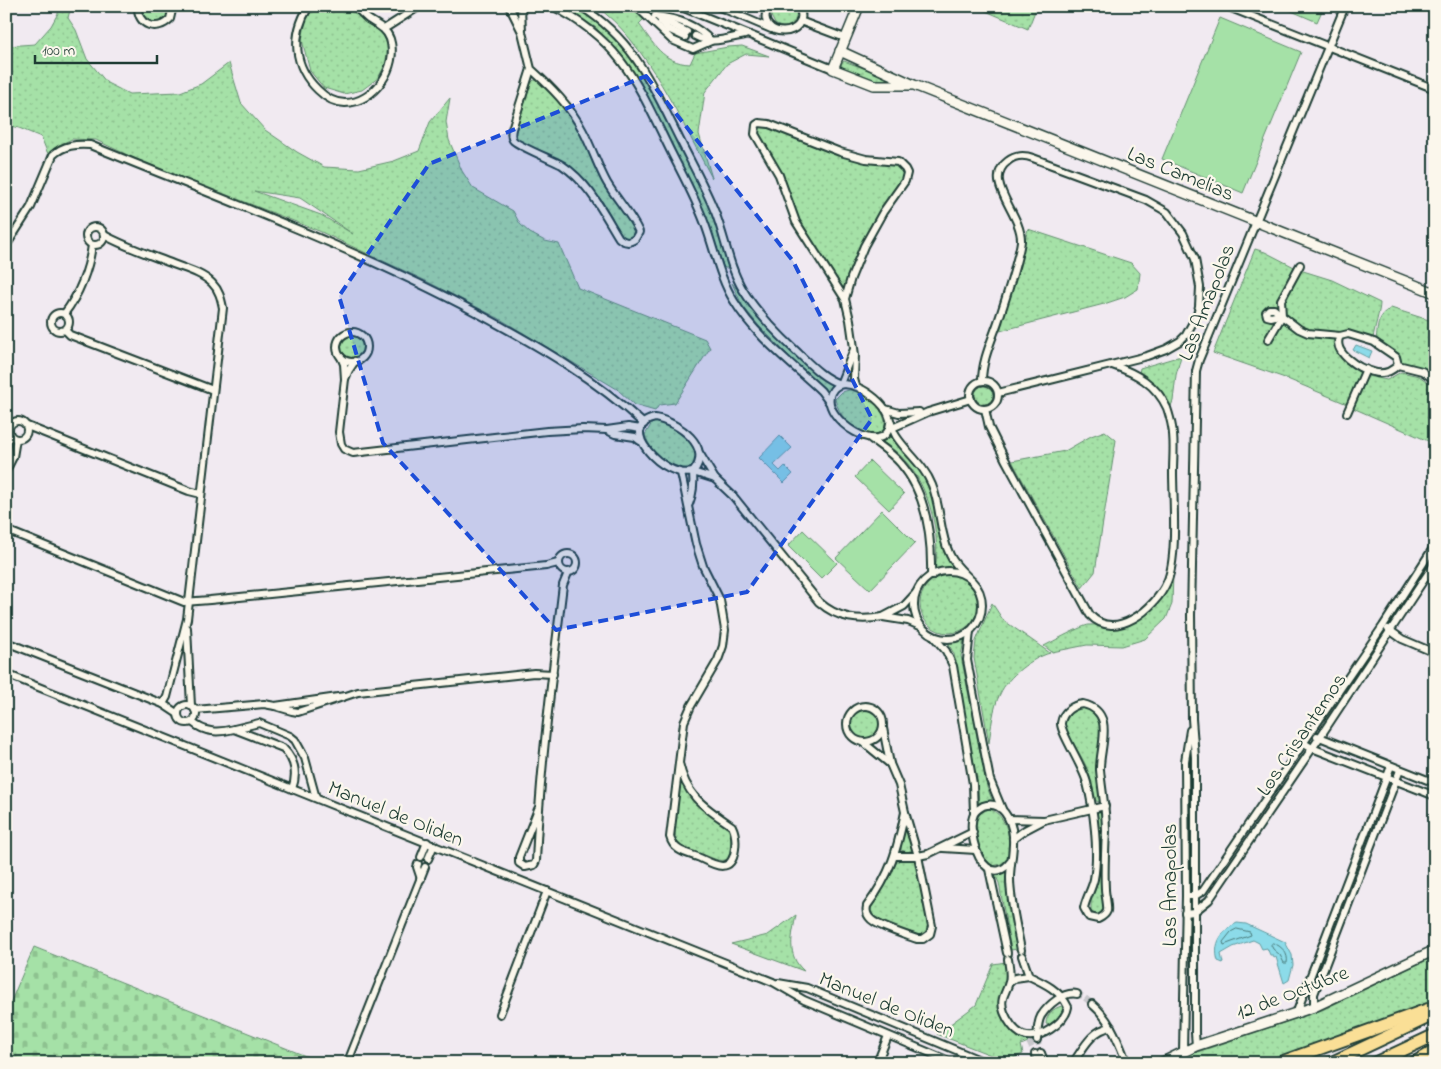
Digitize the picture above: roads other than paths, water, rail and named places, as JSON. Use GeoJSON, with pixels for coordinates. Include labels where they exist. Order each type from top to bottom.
{"type":"FeatureCollection","features":[{"type":"Feature","properties":{"kind":"highway"},"geometry":{"type":"LineString","coordinates":[[1279,1063],[1435,1007]]}},
{"type":"Feature","properties":{"kind":"highway"},"geometry":{"type":"LineString","coordinates":[[1331,1063],[1435,1014]]}},
{"type":"Feature","properties":{"kind":"highway"},"geometry":{"type":"LineString","coordinates":[[1375,1063],[1435,1034]]}},
{"type":"Feature","properties":{"kind":"highway"},"geometry":{"type":"LineString","coordinates":[[1414,1063],[1435,1051]]}},
{"type":"Feature","properties":{"kind":"street"},"geometry":{"type":"LineString","coordinates":[[138,6],[139,17],[143,22],[154,27],[166,23],[170,19],[173,6]]}},
{"type":"Feature","properties":{"kind":"street"},"geometry":{"type":"LineString","coordinates":[[310,6],[297,37],[298,60],[311,83],[328,98],[345,103],[362,99],[375,90],[387,71],[391,48],[390,39],[384,29],[367,18],[354,6]]}},
{"type":"Feature","properties":{"kind":"street"},"geometry":{"type":"LineString","coordinates":[[384,29],[420,6]]}},
{"type":"Feature","properties":{"kind":"street"},"geometry":{"type":"LineString","coordinates":[[509,6],[522,32]]}},
{"type":"Feature","properties":{"kind":"street"},"geometry":{"type":"LineString","coordinates":[[521,6],[522,32],[531,69],[512,129],[511,135],[513,140],[523,147],[552,160],[572,173],[583,183],[601,206],[619,238],[623,242],[635,240],[638,235],[638,229],[608,184],[576,118],[562,98],[531,69]]}},
{"type":"Feature","properties":{"kind":"street"},"geometry":{"type":"LineString","coordinates":[[552,6],[598,35],[632,75],[688,184],[706,226],[722,276],[734,302],[751,324],[821,391],[835,414],[849,428],[870,438],[894,456],[910,476],[916,486],[926,517],[930,545],[931,576]]}},
{"type":"Feature","properties":{"kind":"street"},"geometry":{"type":"LineString","coordinates":[[580,6],[618,36],[636,57],[653,86],[710,200],[734,272],[742,289],[762,317],[816,370],[830,381],[856,386],[874,398],[887,413],[890,427],[926,473],[936,495],[949,554],[976,585],[981,594],[982,604],[977,624],[970,631],[951,639],[932,635]]}},
{"type":"Feature","properties":{"kind":"street"},"geometry":{"type":"LineString","coordinates":[[632,6],[655,16],[686,35]]}},
{"type":"Feature","properties":{"kind":"street","name":"Las Camelias"},"geometry":{"type":"LineString","coordinates":[[679,6],[874,85],[914,85]]}},
{"type":"Feature","properties":{"kind":"street"},"geometry":{"type":"LineString","coordinates":[[716,6],[780,32],[792,30],[800,21],[799,6]]}},
{"type":"Feature","properties":{"kind":"street"},"geometry":{"type":"LineString","coordinates":[[768,6],[767,21],[774,30]]}},
{"type":"Feature","properties":{"kind":"street"},"geometry":{"type":"LineString","coordinates":[[833,69],[859,6]]}},
{"type":"Feature","properties":{"kind":"street"},"geometry":{"type":"LineString","coordinates":[[1226,6],[1435,89]]}},
{"type":"Feature","properties":{"kind":"street","name":"Las Amapolas"},"geometry":{"type":"LineString","coordinates":[[1196,1046],[1194,912],[1195,757],[1192,719],[1191,575],[1196,371],[1198,360],[1345,6]]}},
{"type":"Feature","properties":{"kind":"street"},"geometry":{"type":"LineString","coordinates":[[640,10],[672,40],[693,49],[711,41],[746,34]]}},
{"type":"Feature","properties":{"kind":"street"},"geometry":{"type":"LineString","coordinates":[[655,16],[672,17],[704,33],[711,41]]}},
{"type":"Feature","properties":{"kind":"street"},"geometry":{"type":"LineString","coordinates":[[800,21],[845,38]]}},
{"type":"Feature","properties":{"kind":"street"},"geometry":{"type":"LineString","coordinates":[[694,38],[711,41]]}},
{"type":"Feature","properties":{"kind":"street","name":"Las Camelias"},"geometry":{"type":"LineString","coordinates":[[840,51],[914,85],[1435,293]]}},
{"type":"Feature","properties":{"kind":"street"},"geometry":{"type":"LineString","coordinates":[[845,299],[850,278],[864,246],[883,212],[905,181],[907,173],[898,162],[852,156],[769,124],[759,123],[756,125],[755,134],[779,175],[796,222],[845,299],[854,349],[854,379],[856,386]]}},
{"type":"Feature","properties":{"kind":"street"},"geometry":{"type":"LineString","coordinates":[[6,246],[31,207],[53,155],[57,151],[73,144],[90,145],[332,243],[441,294],[529,342],[588,378],[621,403],[642,426]]}},
{"type":"Feature","properties":{"kind":"street"},"geometry":{"type":"LineString","coordinates":[[982,381],[983,365],[1004,305],[1021,244],[1019,227],[1012,209],[1000,189],[998,174],[1006,162],[1021,156],[1034,158],[1157,205],[1171,216],[1195,260],[1200,287],[1197,315],[1190,329],[1180,341],[1147,356],[998,393]]}},
{"type":"Feature","properties":{"kind":"street"},"geometry":{"type":"LineString","coordinates":[[92,245],[86,239],[88,230],[93,226],[100,228],[104,235],[118,242],[196,273],[205,278],[218,290],[222,308],[187,619],[167,697],[163,704]]}},
{"type":"Feature","properties":{"kind":"street"},"geometry":{"type":"LineString","coordinates":[[92,245],[101,244],[104,235]]}},
{"type":"Feature","properties":{"kind":"street"},"geometry":{"type":"LineString","coordinates":[[64,314],[76,297],[89,263],[92,245]]}},
{"type":"Feature","properties":{"kind":"street"},"geometry":{"type":"LineString","coordinates":[[1268,340],[1281,315],[1280,307],[1284,292],[1300,265]]}},
{"type":"Feature","properties":{"kind":"street"},"geometry":{"type":"LineString","coordinates":[[722,276],[734,272]]}},
{"type":"Feature","properties":{"kind":"street"},"geometry":{"type":"LineString","coordinates":[[55,314],[64,314],[69,322],[65,330],[60,332],[54,330],[50,322],[55,314]]}},
{"type":"Feature","properties":{"kind":"street"},"geometry":{"type":"LineString","coordinates":[[1281,315],[1299,329],[1308,333],[1340,336],[1348,334],[1374,342],[1396,357],[1398,365]]}},
{"type":"Feature","properties":{"kind":"street"},"geometry":{"type":"LineString","coordinates":[[65,330],[70,335],[213,390]]}},
{"type":"Feature","properties":{"kind":"street"},"geometry":{"type":"LineString","coordinates":[[345,379],[355,361],[364,356],[367,346],[366,341],[360,334],[350,332],[341,337],[338,346],[344,364],[345,379],[339,438],[344,449],[353,453],[547,431],[607,430],[642,426],[655,418],[675,425],[692,439],[715,479],[733,496],[815,598],[826,608],[850,618],[866,620],[882,617],[904,606],[923,582],[940,572],[960,573],[969,578]]}},
{"type":"Feature","properties":{"kind":"street"},"geometry":{"type":"LineString","coordinates":[[1340,336],[1337,342],[1338,349],[1352,361],[1374,373],[1388,372],[1398,365],[1422,371],[1435,380]]}},
{"type":"Feature","properties":{"kind":"street"},"geometry":{"type":"LineString","coordinates":[[829,402],[832,390],[840,384],[854,349]]}},
{"type":"Feature","properties":{"kind":"street"},"geometry":{"type":"LineString","coordinates":[[341,356],[347,360],[355,361]]}},
{"type":"Feature","properties":{"kind":"street"},"geometry":{"type":"LineString","coordinates":[[985,409],[989,427],[1001,451],[1090,615],[1100,624],[1124,622],[1151,606],[1162,592],[1170,573],[1173,551],[1172,428],[1167,408],[1150,384],[1138,375],[1112,365]]}},
{"type":"Feature","properties":{"kind":"street"},"geometry":{"type":"LineString","coordinates":[[1347,413],[1366,369]]}},
{"type":"Feature","properties":{"kind":"street"},"geometry":{"type":"LineString","coordinates":[[982,381],[992,384],[998,393],[995,404],[985,409],[976,406],[971,399],[972,389],[982,381]]}},
{"type":"Feature","properties":{"kind":"street"},"geometry":{"type":"LineString","coordinates":[[870,438],[878,438],[890,427],[928,412],[971,399]]}},
{"type":"Feature","properties":{"kind":"street"},"geometry":{"type":"LineString","coordinates":[[884,408],[893,413],[928,412]]}},
{"type":"Feature","properties":{"kind":"street"},"geometry":{"type":"LineString","coordinates":[[27,426],[26,435],[22,439],[16,439],[9,432],[11,424],[20,420],[27,426],[189,491],[201,494]]}},
{"type":"Feature","properties":{"kind":"street"},"geometry":{"type":"LineString","coordinates":[[641,442],[642,426]]}},
{"type":"Feature","properties":{"kind":"street"},"geometry":{"type":"LineString","coordinates":[[607,430],[616,434],[635,437],[660,463],[682,473],[693,472],[715,479]]}},
{"type":"Feature","properties":{"kind":"street"},"geometry":{"type":"LineString","coordinates":[[6,472],[16,439]]}},
{"type":"Feature","properties":{"kind":"street"},"geometry":{"type":"LineString","coordinates":[[688,504],[694,481],[693,472],[699,464],[700,454]]}},
{"type":"Feature","properties":{"kind":"street"},"geometry":{"type":"LineString","coordinates":[[679,763],[685,781],[696,799],[710,812],[732,826],[736,837],[734,857],[730,864],[717,866],[682,852],[677,849],[670,837],[679,763],[684,722],[691,706],[718,660],[726,630],[720,600],[707,575],[696,544],[682,473]]}},
{"type":"Feature","properties":{"kind":"street"},"geometry":{"type":"LineString","coordinates":[[6,530],[177,600],[189,602],[546,566],[558,563],[563,555],[570,554],[575,557],[577,566],[574,571],[568,573],[560,569],[558,563]]}},
{"type":"Feature","properties":{"kind":"street","name":"Los Crisantemos"},"geometry":{"type":"LineString","coordinates":[[1194,896],[1203,891],[1435,545]]}},
{"type":"Feature","properties":{"kind":"street","name":"Los Crisantemos"},"geometry":{"type":"LineString","coordinates":[[1194,912],[1209,900],[1435,563]]}},
{"type":"Feature","properties":{"kind":"street"},"geometry":{"type":"LineString","coordinates":[[538,809],[519,856],[519,863],[525,868],[534,865],[536,860],[538,809],[553,674],[563,585],[568,573]]}},
{"type":"Feature","properties":{"kind":"street"},"geometry":{"type":"LineString","coordinates":[[917,591],[914,600],[915,611],[924,629]]}},
{"type":"Feature","properties":{"kind":"street"},"geometry":{"type":"LineString","coordinates":[[882,617],[908,621],[924,629],[942,645],[953,666],[973,784],[973,832],[976,850],[979,858],[989,869],[1007,956],[1009,983]]}},
{"type":"Feature","properties":{"kind":"street"},"geometry":{"type":"LineString","coordinates":[[187,619],[193,708],[196,717],[192,722]]}},
{"type":"Feature","properties":{"kind":"street"},"geometry":{"type":"LineString","coordinates":[[1382,626],[1402,639],[1435,653]]}},
{"type":"Feature","properties":{"kind":"street"},"geometry":{"type":"LineString","coordinates":[[970,631],[967,655],[990,780],[1002,810],[1009,819],[1013,839],[1010,881],[1022,953],[1028,976]]}},
{"type":"Feature","properties":{"kind":"street"},"geometry":{"type":"LineString","coordinates":[[6,642],[163,704],[178,714]]}},
{"type":"Feature","properties":{"kind":"street"},"geometry":{"type":"LineString","coordinates":[[316,798],[305,758],[295,740],[290,736],[259,723],[218,733],[209,731],[192,722],[184,723],[179,720],[178,714],[182,706],[208,708],[264,704],[275,706],[345,696],[358,692],[534,673],[553,674]]}},
{"type":"Feature","properties":{"kind":"street","name":"Manuel de Oliden"},"geometry":{"type":"LineString","coordinates":[[6,674],[773,982],[804,1000],[954,1063]]}},
{"type":"Feature","properties":{"kind":"street"},"geometry":{"type":"LineString","coordinates":[[1083,704],[1093,708],[1100,714],[1104,742],[1100,767],[1105,806],[1105,888],[1107,909],[1105,915],[1098,919],[1089,917],[1084,908],[1092,885],[1094,871],[1092,808],[1084,771],[1061,722],[1069,709],[1083,704]]}},
{"type":"Feature","properties":{"kind":"street"},"geometry":{"type":"LineString","coordinates":[[890,764],[862,742],[852,737],[847,727],[847,721],[852,711],[862,706],[873,707],[881,715],[890,764],[899,785],[918,856],[932,926],[930,934],[923,939],[917,939],[876,922],[868,916],[867,906],[885,879],[895,856],[905,812]]}},
{"type":"Feature","properties":{"kind":"street","name":"Las Amapolas"},"geometry":{"type":"LineString","coordinates":[[1183,1052],[1186,896],[1185,761],[1192,719]]}},
{"type":"Feature","properties":{"kind":"street"},"geometry":{"type":"LineString","coordinates":[[862,742],[873,740],[881,732],[883,726]]}},
{"type":"Feature","properties":{"kind":"street"},"geometry":{"type":"LineString","coordinates":[[234,729],[283,748],[289,754],[294,762],[296,780],[292,788]]}},
{"type":"Feature","properties":{"kind":"street"},"geometry":{"type":"LineString","coordinates":[[1311,732],[1435,783]]}},
{"type":"Feature","properties":{"kind":"street"},"geometry":{"type":"LineString","coordinates":[[1304,743],[1312,748],[1435,796]]}},
{"type":"Feature","properties":{"kind":"street"},"geometry":{"type":"LineString","coordinates":[[1296,1014],[1391,766]]}},
{"type":"Feature","properties":{"kind":"street"},"geometry":{"type":"LineString","coordinates":[[1314,1007],[1314,994],[1400,770]]}},
{"type":"Feature","properties":{"kind":"street"},"geometry":{"type":"LineString","coordinates":[[974,813],[978,809],[991,805],[1002,810]]}},
{"type":"Feature","properties":{"kind":"street"},"geometry":{"type":"LineString","coordinates":[[1013,839],[1044,820],[1105,806]]}},
{"type":"Feature","properties":{"kind":"street"},"geometry":{"type":"LineString","coordinates":[[1009,819],[1044,820]]}},
{"type":"Feature","properties":{"kind":"street"},"geometry":{"type":"LineString","coordinates":[[1250,822],[1258,827]]}},
{"type":"Feature","properties":{"kind":"street"},"geometry":{"type":"LineString","coordinates":[[895,856],[918,856],[941,848],[973,832]]}},
{"type":"Feature","properties":{"kind":"street"},"geometry":{"type":"LineString","coordinates":[[421,857],[427,842]]}},
{"type":"Feature","properties":{"kind":"street"},"geometry":{"type":"LineString","coordinates":[[428,859],[434,845]]}},
{"type":"Feature","properties":{"kind":"street"},"geometry":{"type":"LineString","coordinates":[[941,848],[976,850]]}},
{"type":"Feature","properties":{"kind":"street"},"geometry":{"type":"LineString","coordinates":[[989,869],[999,871],[1010,862]]}},
{"type":"Feature","properties":{"kind":"street"},"geometry":{"type":"LineString","coordinates":[[418,864],[417,867],[421,879]]}},
{"type":"Feature","properties":{"kind":"street"},"geometry":{"type":"LineString","coordinates":[[349,1059],[426,867]]}},
{"type":"Feature","properties":{"kind":"street"},"geometry":{"type":"LineString","coordinates":[[500,1014],[547,891]]}},
{"type":"Feature","properties":{"kind":"street"},"geometry":{"type":"LineString","coordinates":[[1186,896],[1194,896]]}},
{"type":"Feature","properties":{"kind":"street"},"geometry":{"type":"LineString","coordinates":[[1185,913],[1194,912]]}},
{"type":"Feature","properties":{"kind":"street","name":"12 de Octubre"},"geometry":{"type":"LineString","coordinates":[[1161,1063],[1196,1046],[1314,1007],[1435,950]]}},
{"type":"Feature","properties":{"kind":"street"},"geometry":{"type":"LineString","coordinates":[[1024,1036],[1037,1037],[1053,1028],[1064,1018],[1068,1007],[1062,996],[1028,976],[1015,978],[1009,983],[1003,995],[1004,1011],[1011,1024],[1029,1042]]}},
{"type":"Feature","properties":{"kind":"street","name":"Manuel de Oliden"},"geometry":{"type":"LineString","coordinates":[[773,982],[807,988],[987,1063]]}},
{"type":"Feature","properties":{"kind":"street"},"geometry":{"type":"LineString","coordinates":[[1037,1037],[1042,1015],[1062,996],[1074,993],[1076,996]]}},
{"type":"Feature","properties":{"kind":"street"},"geometry":{"type":"LineString","coordinates":[[1092,1004],[1111,1026],[1127,1063]]}},
{"type":"Feature","properties":{"kind":"street"},"geometry":{"type":"LineString","coordinates":[[1074,1063],[1092,1036],[1102,1028],[1111,1026]]}},
{"type":"Feature","properties":{"kind":"street"},"geometry":{"type":"LineString","coordinates":[[877,1063],[888,1036]]}},
{"type":"Feature","properties":{"kind":"street"},"geometry":{"type":"LineString","coordinates":[[1040,1063],[1038,1054],[1045,1063]]}},
{"type":"Feature","properties":{"kind":"water"},"geometry":{"type":"Polygon","coordinates":[[[1356,345],[1372,351],[1369,358],[1353,350],[1356,345]]]}},
{"type":"Feature","properties":{"kind":"water"},"geometry":{"type":"Polygon","coordinates":[[[780,436],[792,448],[774,465],[780,471],[785,466],[793,474],[784,483],[759,458],[780,436]]]}},
{"type":"Feature","properties":{"kind":"water"},"geometry":{"type":"Polygon","coordinates":[[[1237,923],[1246,924],[1285,942],[1292,955],[1293,965],[1289,980],[1284,983],[1276,957],[1274,958],[1273,955],[1270,955],[1267,948],[1262,949],[1259,943],[1253,940],[1233,947],[1221,954],[1223,963],[1218,961],[1217,949],[1220,939],[1231,926],[1237,923]]]}},
{"type":"Feature","properties":{"kind":"tunnel"},"geometry":{"type":"LineString","coordinates":[[685,37],[693,40]]}},
{"type":"Feature","properties":{"kind":"tunnel"},"geometry":{"type":"LineString","coordinates":[[1077,994],[1092,1004]]}},
{"type":"Feature","properties":{"kind":"tunnel"},"geometry":{"type":"LineString","coordinates":[[1037,1040],[1041,1053]]}},
{"type":"Feature","properties":{"kind":"tunnel"},"geometry":{"type":"LineString","coordinates":[[1029,1042],[1035,1054]]}}]}
